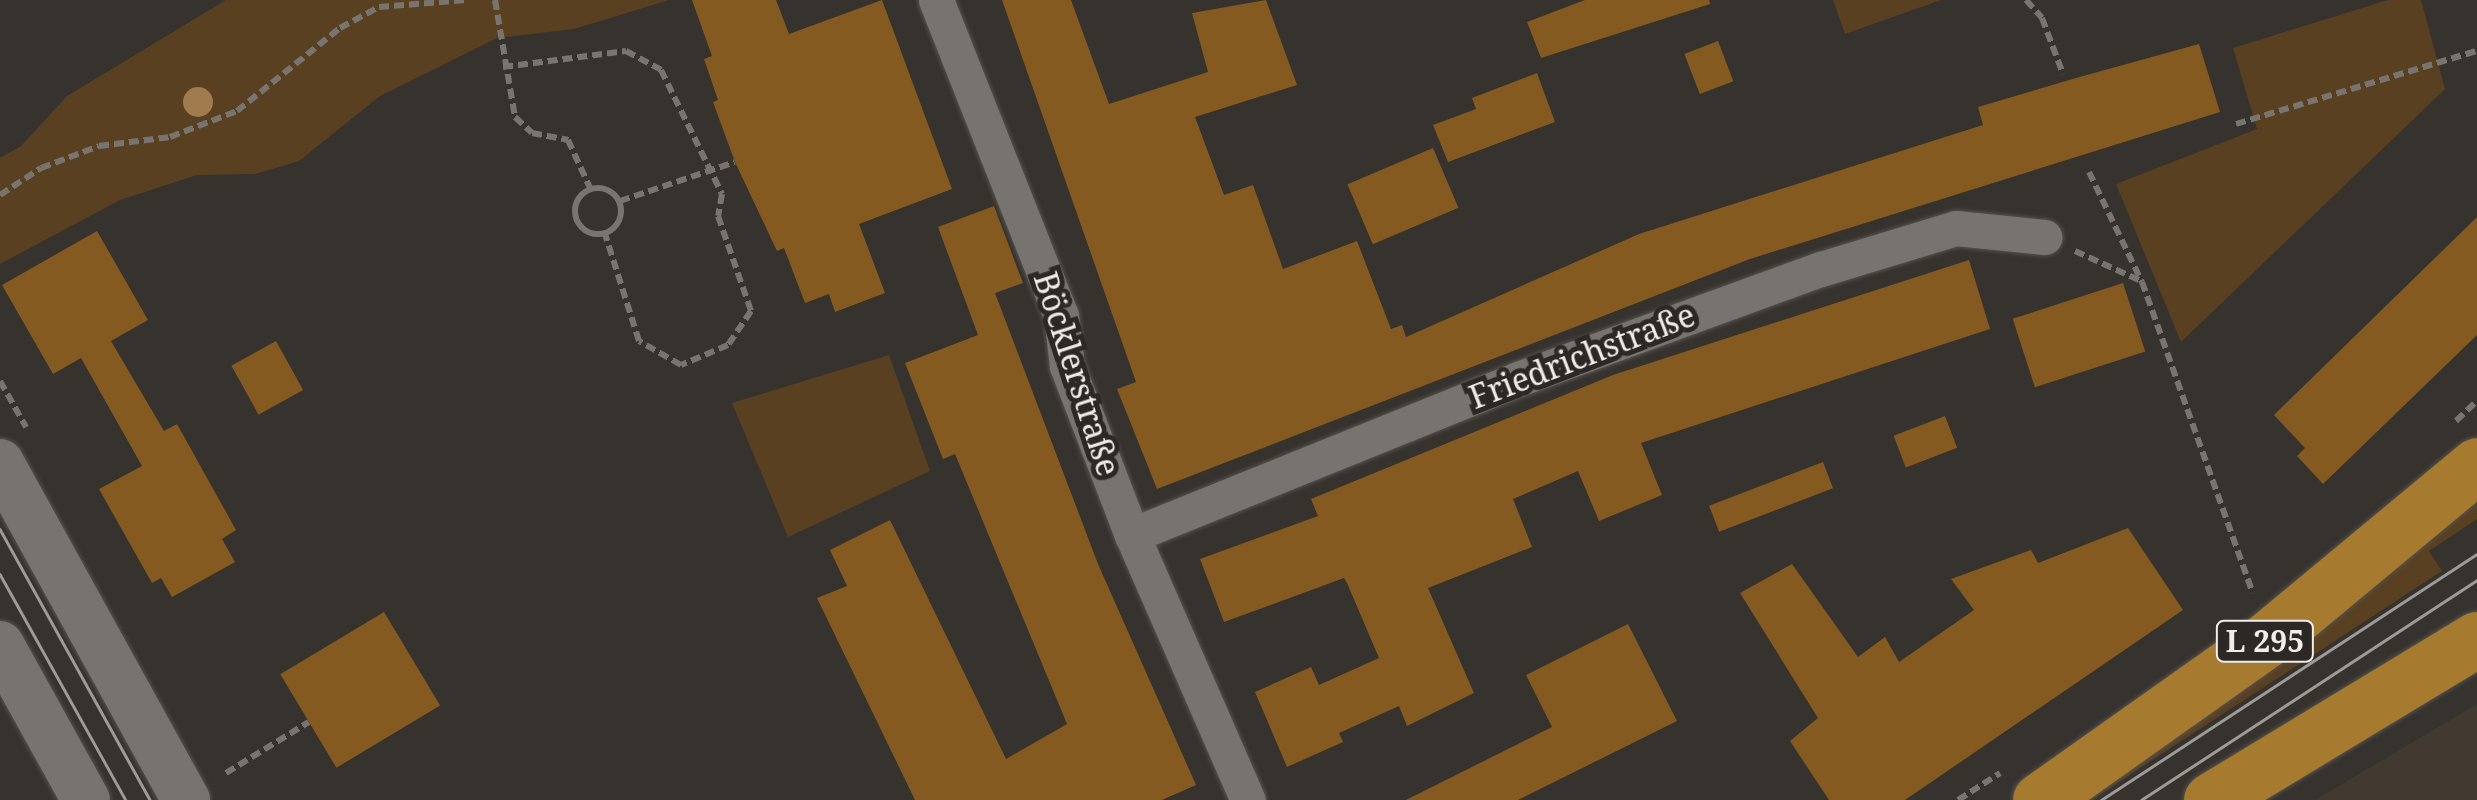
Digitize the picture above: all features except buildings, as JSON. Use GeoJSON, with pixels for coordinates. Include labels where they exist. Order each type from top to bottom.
{"type":"FeatureCollection","features":[{"type":"Feature","properties":{"kind":"main road"},"geometry":{"type":"LineString","coordinates":[[0,463],[186,800]]}},
{"type":"Feature","properties":{"kind":"main road","name":"L 295"},"geometry":{"type":"LineString","coordinates":[[2040,800],[2270,637],[2477,465]]}},
{"type":"Feature","properties":{"kind":"main road"},"geometry":{"type":"LineString","coordinates":[[2212,800],[2477,639]]}},
{"type":"Feature","properties":{"kind":"main road"},"geometry":{"type":"LineString","coordinates":[[0,645],[86,800]]}},
{"type":"Feature","properties":{"kind":"street","name":"Böcklerstraße"},"geometry":{"type":"LineString","coordinates":[[936,0],[1061,315],[1067,366],[1132,535],[1248,800]]}},
{"type":"Feature","properties":{"kind":"street","name":"Friedrichstraße"},"geometry":{"type":"LineString","coordinates":[[1132,535],[1518,378],[1821,268],[1956,228],[2044,237]]}},
{"type":"Feature","properties":{"kind":"path"},"geometry":{"type":"LineString","coordinates":[[0,195],[41,168],[99,146],[170,137],[238,111],[340,28],[380,7],[466,0]]}},
{"type":"Feature","properties":{"kind":"path"},"geometry":{"type":"LineString","coordinates":[[494,0],[503,68],[515,117],[532,132],[568,140],[591,190]]}},
{"type":"Feature","properties":{"kind":"path"},"geometry":{"type":"LineString","coordinates":[[2026,0],[2042,18],[2063,74]]}},
{"type":"Feature","properties":{"kind":"path"},"geometry":{"type":"LineString","coordinates":[[503,68],[626,51],[661,70],[722,194],[718,216],[751,310],[728,345],[680,365],[639,341],[605,234]]}},
{"type":"Feature","properties":{"kind":"path"},"geometry":{"type":"LineString","coordinates":[[2236,124],[2477,51]]}},
{"type":"Feature","properties":{"kind":"path"},"geometry":{"type":"LineString","coordinates":[[620,201],[735,162]]}},
{"type":"Feature","properties":{"kind":"path"},"geometry":{"type":"LineString","coordinates":[[2089,172],[2142,282],[2250,583]]}},
{"type":"Feature","properties":{"kind":"path"},"geometry":{"type":"LineString","coordinates":[[591,190],[611,192],[620,201],[622,215],[605,234],[592,234],[575,215],[576,202],[591,190]]}},
{"type":"Feature","properties":{"kind":"path"},"geometry":{"type":"LineString","coordinates":[[2044,237],[2142,282]]}},
{"type":"Feature","properties":{"kind":"path"},"geometry":{"type":"LineString","coordinates":[[2188,449],[2200,445]]}},
{"type":"Feature","properties":{"kind":"path"},"geometry":{"type":"LineString","coordinates":[[226,772],[309,722]]}},
{"type":"Feature","properties":{"kind":"shaded area"},"geometry":{"type":"Polygon","coordinates":[[[226,0],[669,0],[574,29],[497,38],[380,96],[299,161],[255,174],[197,175],[120,200],[0,264],[0,158],[21,146],[67,96],[226,0]]]}},
{"type":"Feature","properties":{"kind":"shaded area"},"geometry":{"type":"Polygon","coordinates":[[[1833,0],[1941,0],[1845,34],[1833,0]]]}},
{"type":"Feature","properties":{"kind":"shaded area"},"geometry":{"type":"Polygon","coordinates":[[[2388,0],[2421,0],[2445,89],[2181,342],[2116,184],[2257,129],[2233,48],[2388,0]]]}},
{"type":"Feature","properties":{"kind":"shaded area"},"geometry":{"type":"Polygon","coordinates":[[[889,355],[930,471],[788,537],[732,403],[889,355]]]}},
{"type":"Feature","properties":{"kind":"shaded area"},"geometry":{"type":"Polygon","coordinates":[[[2477,487],[2477,519],[2429,551],[2442,571],[2091,800],[2070,800],[2477,487]]]}},
{"type":"Feature","properties":{"kind":"shaded area"},"geometry":{"type":"Polygon","coordinates":[[[2477,704],[2477,800],[2315,800],[2477,704]]]}},
{"type":"Feature","properties":{"kind":"tram line"},"geometry":{"type":"LineString","coordinates":[[0,529],[150,800]]}},
{"type":"Feature","properties":{"kind":"tram line"},"geometry":{"type":"LineString","coordinates":[[2101,800],[2477,554]]}},
{"type":"Feature","properties":{"kind":"tram line"},"geometry":{"type":"LineString","coordinates":[[0,574],[126,800]]}},
{"type":"Feature","properties":{"kind":"tram line"},"geometry":{"type":"LineString","coordinates":[[2141,800],[2477,580]]}}]}
